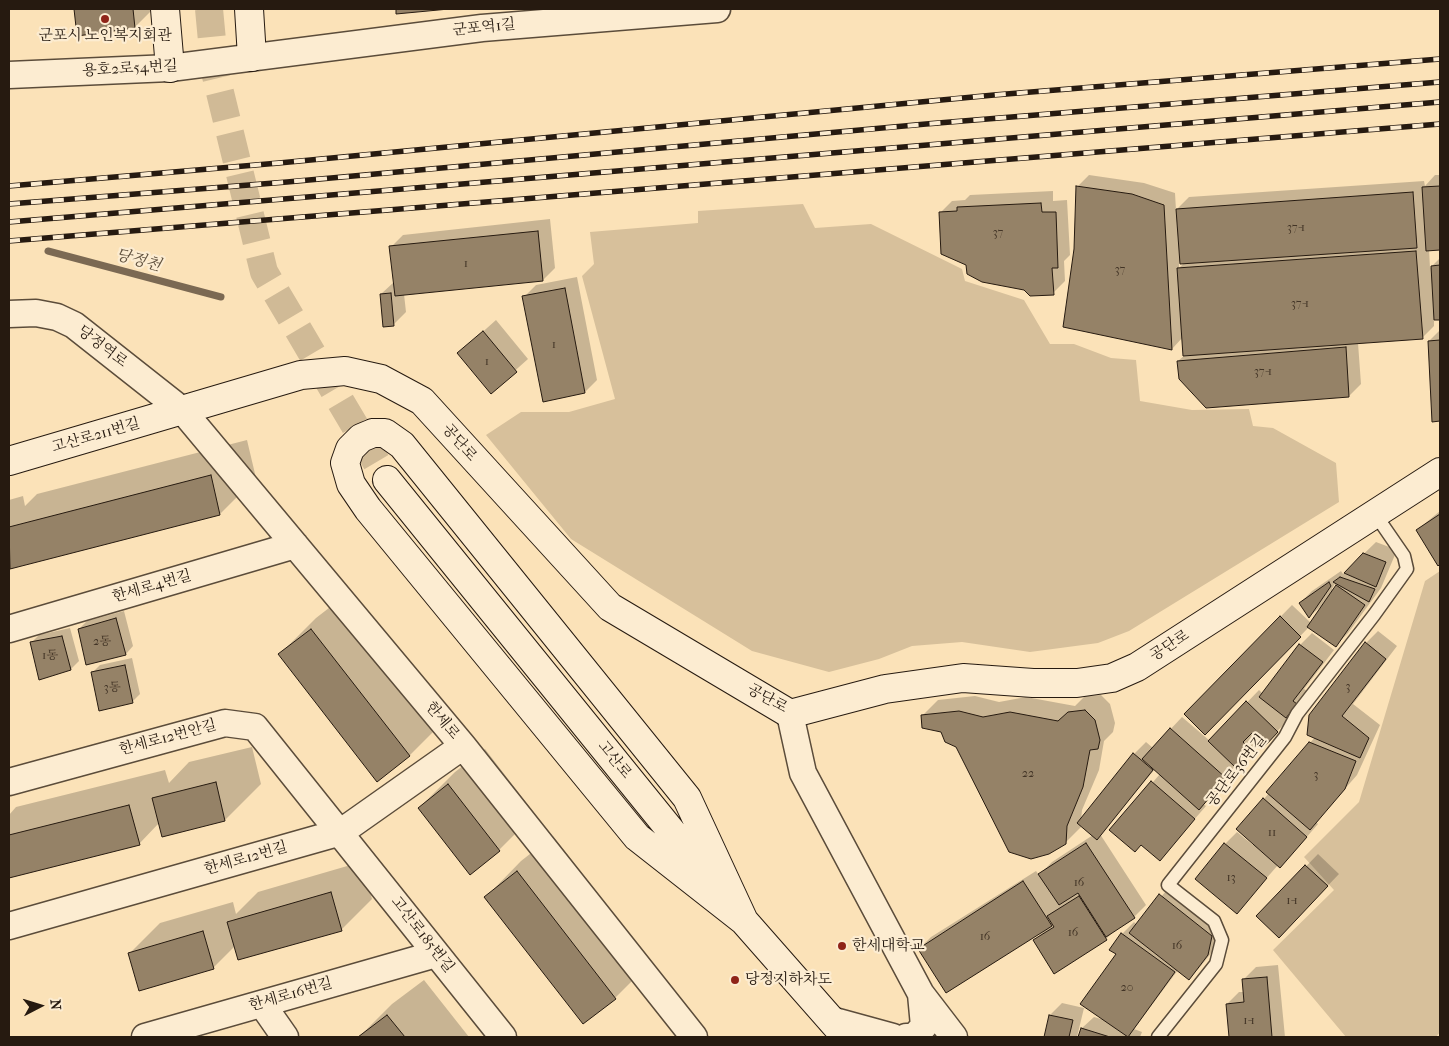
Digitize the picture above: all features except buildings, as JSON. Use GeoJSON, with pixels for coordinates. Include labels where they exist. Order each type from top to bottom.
{"type":"FeatureCollection","features":[{"type":"Feature","properties":{"kind":"street"},"geometry":{"type":"LineString","coordinates":[[166,9],[170,68]]}},
{"type":"Feature","properties":{"kind":"street"},"geometry":{"type":"LineString","coordinates":[[248,9],[252,57]]}},
{"type":"Feature","properties":{"kind":"street","name":"군포역1길"},"geometry":{"type":"LineString","coordinates":[[252,57],[481,18],[717,9]]}},
{"type":"Feature","properties":{"kind":"street","name":"용호2로54번길"},"geometry":{"type":"LineString","coordinates":[[11,73],[170,68],[252,57]]}},
{"type":"Feature","properties":{"kind":"street","name":"당정역로"},"geometry":{"type":"LineString","coordinates":[[9,314],[36,313],[57,317],[74,325],[183,411]]}},
{"type":"Feature","properties":{"kind":"street","name":"공단로"},"geometry":{"type":"LineString","coordinates":[[183,411],[278,381],[330,372],[361,374],[395,385],[422,400],[610,607],[790,714],[885,689],[963,678],[1033,683],[1077,683],[1112,678],[1137,667],[1440,472]]}},
{"type":"Feature","properties":{"kind":"street","name":"고산로211번길"},"geometry":{"type":"LineString","coordinates":[[9,461],[183,411]]}},
{"type":"Feature","properties":{"kind":"street","name":"한세로"},"geometry":{"type":"LineString","coordinates":[[183,411],[463,746],[694,1037]]}},
{"type":"Feature","properties":{"kind":"street"},"geometry":{"type":"LineString","coordinates":[[373,433],[385,433],[402,445],[687,798],[744,921],[637,837],[368,510],[351,484],[345,462],[350,449],[361,438],[373,433]]}},
{"type":"Feature","properties":{"kind":"street","name":"고산로"},"geometry":{"type":"LineString","coordinates":[[387,480],[744,921],[838,1029]]}},
{"type":"Feature","properties":{"kind":"street","name":"한세로4번길"},"geometry":{"type":"LineString","coordinates":[[9,629],[295,545]]}},
{"type":"Feature","properties":{"kind":"street"},"geometry":{"type":"LineString","coordinates":[[790,714],[802,773],[922,994],[954,1037]]}},
{"type":"Feature","properties":{"kind":"street","name":"한세로12번안길"},"geometry":{"type":"LineString","coordinates":[[9,782],[225,723],[255,727],[341,832]]}},
{"type":"Feature","properties":{"kind":"street","name":"한세로12번길"},"geometry":{"type":"LineString","coordinates":[[9,926],[341,832],[463,746]]}},
{"type":"Feature","properties":{"kind":"street","name":"고산로185번길"},"geometry":{"type":"LineString","coordinates":[[341,832],[503,1037]]}},
{"type":"Feature","properties":{"kind":"street","name":"한세로16번길"},"geometry":{"type":"LineString","coordinates":[[147,1037],[436,954]]}},
{"type":"Feature","properties":{"kind":"street"},"geometry":{"type":"LineString","coordinates":[[906,1037],[914,1037],[924,1026],[922,994]]}},
{"type":"Feature","properties":{"kind":"street"},"geometry":{"type":"LineString","coordinates":[[262,1004],[285,1037]]}},
{"type":"Feature","properties":{"kind":"street"},"geometry":{"type":"LineString","coordinates":[[838,1029],[893,1037]]}},
{"type":"Feature","properties":{"kind":"lane","name":"공단로36번길"},"geometry":{"type":"LineString","coordinates":[[1158,1037],[1216,964],[1222,940],[1214,921],[1168,885],[1285,737],[1298,714],[1407,569],[1404,556],[1375,514]]}},
{"type":"Feature","properties":{"kind":"shaded area"},"geometry":{"type":"Polygon","coordinates":[[[803,204],[815,228],[871,224],[962,269],[965,281],[1024,300],[1050,344],[1074,344],[1111,358],[1136,360],[1140,401],[1192,410],[1249,409],[1253,426],[1273,428],[1336,463],[1339,502],[1129,631],[1098,643],[1030,652],[962,642],[912,646],[879,659],[829,672],[752,651],[571,539],[486,435],[521,412],[569,412],[615,399],[582,276],[594,264],[590,232],[698,223],[698,211],[803,204]]]}},
{"type":"Feature","properties":{"kind":"shaded area"},"geometry":{"type":"Polygon","coordinates":[[[1440,571],[1440,1032],[1436,1037],[1346,1037],[1273,950],[1334,890],[1304,857],[1359,802],[1425,581],[1440,571]]]}},
{"type":"Feature","properties":{"kind":"waterway","name":"당정천"},"geometry":{"type":"LineString","coordinates":[[48,251],[221,297]]}},
{"type":"Feature","properties":{"kind":"tunnel"},"geometry":{"type":"LineString","coordinates":[[209,9],[215,72],[264,272],[387,480]]}},
{"type":"Feature","properties":{"kind":"railway"},"geometry":{"type":"LineString","coordinates":[[9,186],[279,163],[994,95],[1440,59]]}},
{"type":"Feature","properties":{"kind":"railway"},"geometry":{"type":"LineString","coordinates":[[9,204],[287,182],[926,124],[1440,82]]}},
{"type":"Feature","properties":{"kind":"railway"},"geometry":{"type":"LineString","coordinates":[[9,222],[1440,102]]}},
{"type":"Feature","properties":{"kind":"railway"},"geometry":{"type":"LineString","coordinates":[[9,241],[1440,124]]}},
{"type":"Feature","properties":{"kind":"place","name":"군포시 노인복지회관"},"geometry":{"type":"Point","coordinates":[105,19]}},
{"type":"Feature","properties":{"kind":"place","name":"한세대학교"},"geometry":{"type":"Point","coordinates":[842,946]}},
{"type":"Feature","properties":{"kind":"place","name":"당정지하차도"},"geometry":{"type":"Point","coordinates":[735,980]}}]}
